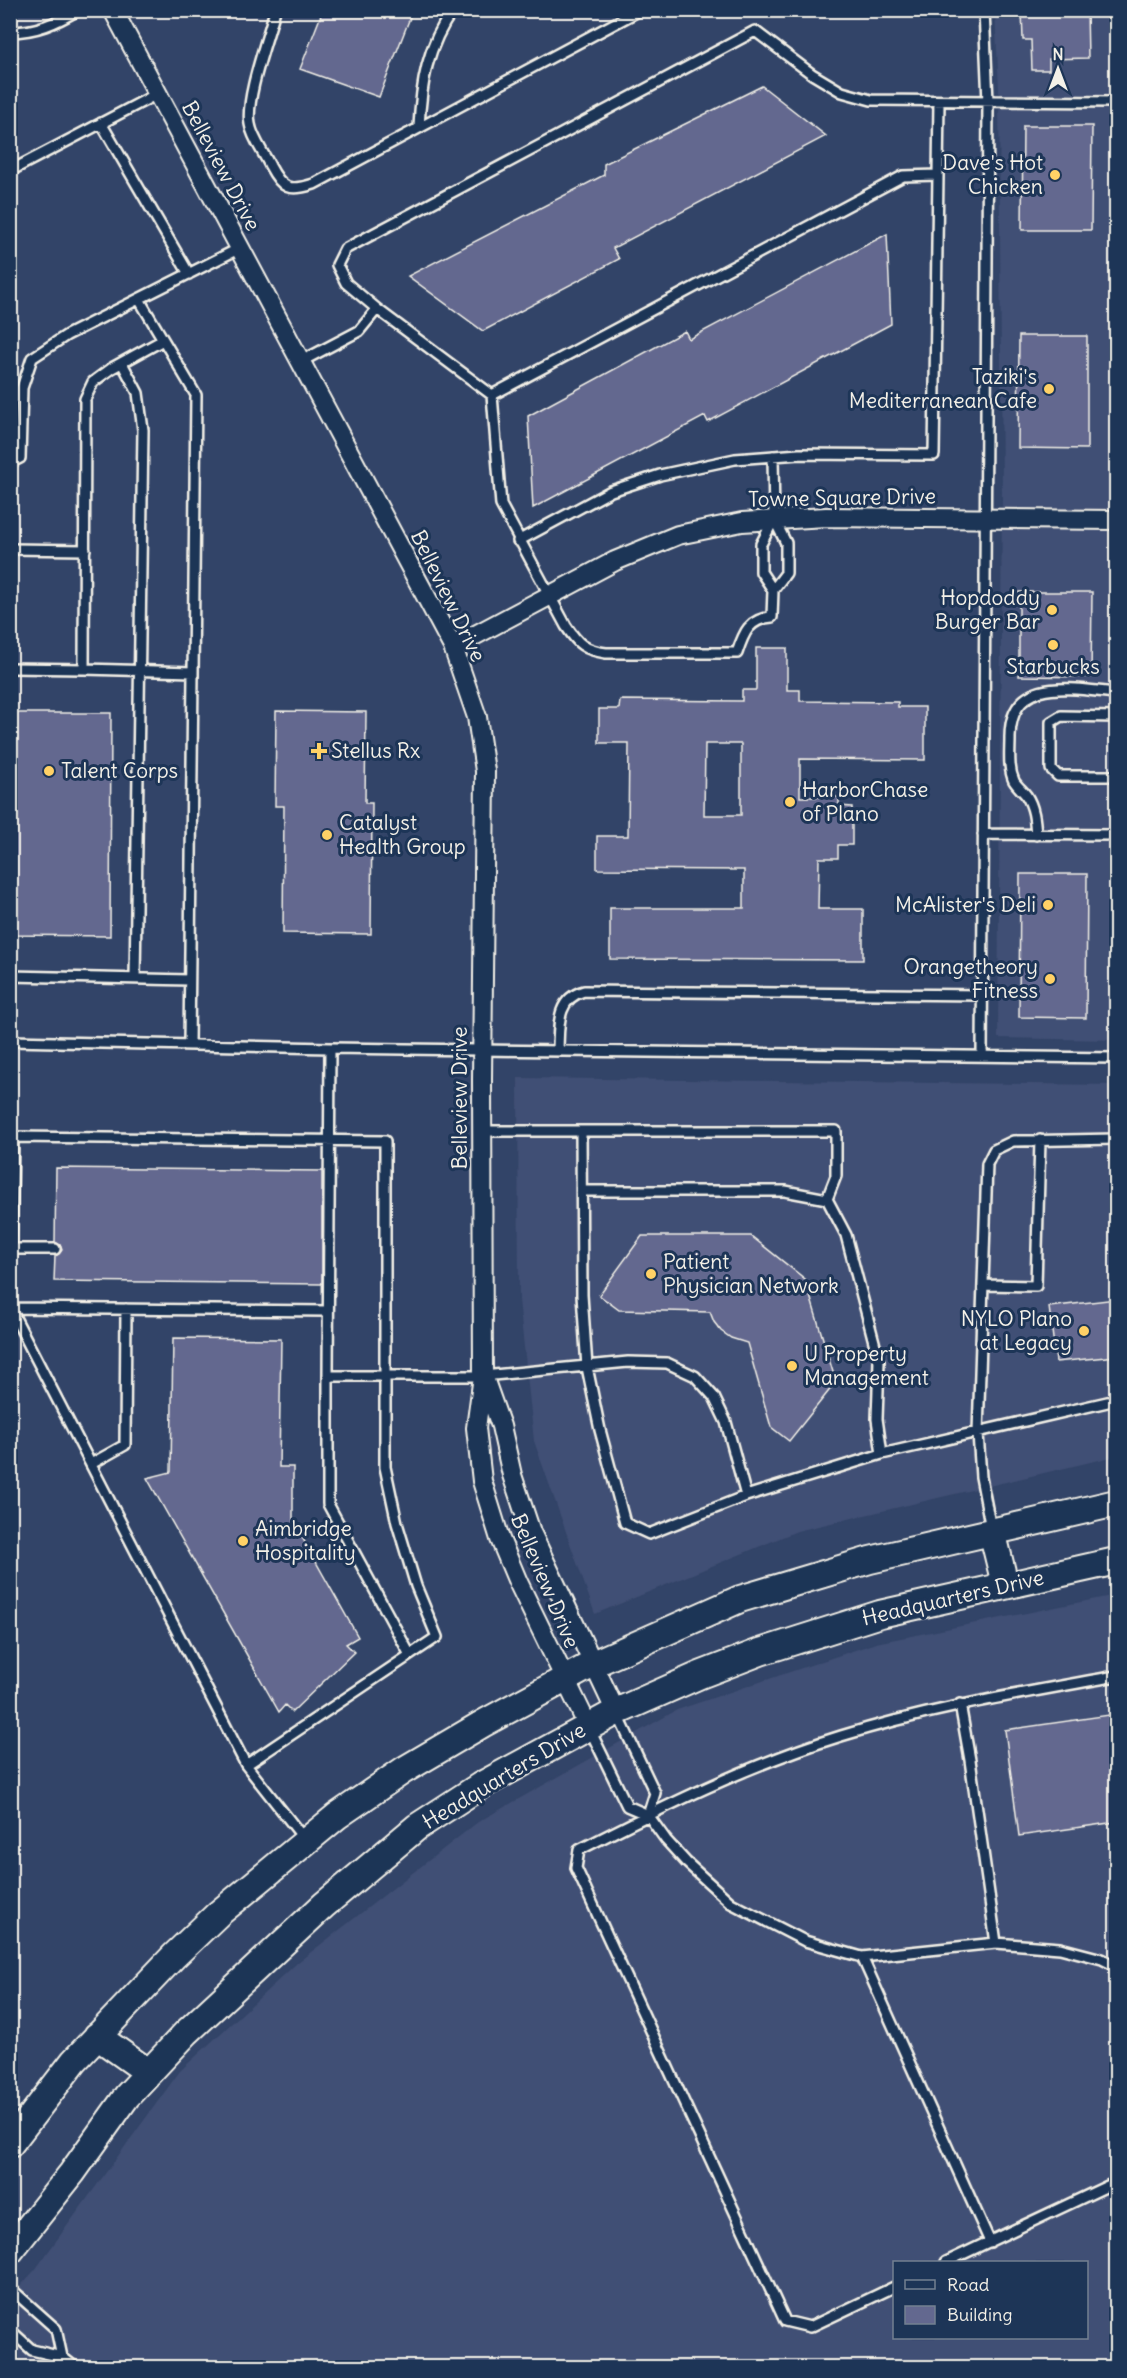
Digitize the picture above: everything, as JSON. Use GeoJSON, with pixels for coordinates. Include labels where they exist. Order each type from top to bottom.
{"type":"FeatureCollection","features":[{"type":"Feature","properties":{"kind":"main road"},"geometry":{"type":"LineString","coordinates":[[10,2144],[74,2061],[174,1956],[218,1914],[337,1816],[404,1770],[593,1664],[740,1599],[870,1560],[1116,1503]]}},
{"type":"Feature","properties":{"kind":"main road"},"geometry":{"type":"LineString","coordinates":[[992,1531],[1005,1584]]}},
{"type":"Feature","properties":{"kind":"main road","name":"Headquarters Drive"},"geometry":{"type":"LineString","coordinates":[[10,2251],[72,2173],[127,2096],[232,1988],[417,1827],[480,1786],[616,1712],[700,1675],[823,1631],[921,1604],[1116,1561]]}},
{"type":"Feature","properties":{"kind":"main road"},"geometry":{"type":"LineString","coordinates":[[98,2036],[148,2072]]}},
{"type":"Feature","properties":{"kind":"street","name":"Belleview Drive"},"geometry":{"type":"LineString","coordinates":[[113,10],[453,647],[477,717],[485,771],[482,1049],[483,1376],[476,1428],[482,1480],[500,1539],[588,1726]]}},
{"type":"Feature","properties":{"kind":"street","name":"Towne Square Drive"},"geometry":{"type":"LineString","coordinates":[[453,647],[615,561],[678,535],[741,522],[826,517],[1116,520]]}},
{"type":"Feature","properties":{"kind":"street","name":"Belleview Drive"},"geometry":{"type":"LineString","coordinates":[[483,1376],[501,1426],[512,1475],[531,1532],[616,1712]]}},
{"type":"Feature","properties":{"kind":"lane"},"geometry":{"type":"LineString","coordinates":[[10,32],[22,32],[49,26],[78,10]]}},
{"type":"Feature","properties":{"kind":"lane"},"geometry":{"type":"LineString","coordinates":[[275,10],[249,110],[250,126],[278,181],[286,188],[299,189],[314,184],[640,10]]}},
{"type":"Feature","properties":{"kind":"lane"},"geometry":{"type":"LineString","coordinates":[[419,127],[425,67],[440,28],[453,10]]}},
{"type":"Feature","properties":{"kind":"lane"},"geometry":{"type":"LineString","coordinates":[[982,1056],[987,102],[984,10]]}},
{"type":"Feature","properties":{"kind":"lane"},"geometry":{"type":"LineString","coordinates":[[774,519],[761,544],[761,572],[772,590],[772,617],[760,618],[744,632],[737,653],[606,653],[592,651],[576,642],[518,541],[501,505],[492,395],[346,283],[337,265],[345,249],[755,31],[812,74],[842,92],[871,100],[1116,102]]}},
{"type":"Feature","properties":{"kind":"lane"},"geometry":{"type":"LineString","coordinates":[[10,171],[157,94]]}},
{"type":"Feature","properties":{"kind":"lane"},"geometry":{"type":"LineString","coordinates":[[518,541],[611,491],[660,475],[735,459],[773,456],[934,455],[939,101]]}},
{"type":"Feature","properties":{"kind":"lane"},"geometry":{"type":"LineString","coordinates":[[101,123],[189,274]]}},
{"type":"Feature","properties":{"kind":"lane"},"geometry":{"type":"LineString","coordinates":[[492,395],[903,176],[938,175]]}},
{"type":"Feature","properties":{"kind":"lane"},"geometry":{"type":"LineString","coordinates":[[10,463],[20,458],[22,388],[32,357],[68,334],[240,248]]}},
{"type":"Feature","properties":{"kind":"lane"},"geometry":{"type":"LineString","coordinates":[[139,299],[196,395],[189,1045]]}},
{"type":"Feature","properties":{"kind":"lane"},"geometry":{"type":"LineString","coordinates":[[300,362],[359,331],[377,309]]}},
{"type":"Feature","properties":{"kind":"lane"},"geometry":{"type":"LineString","coordinates":[[84,669],[86,399],[93,382],[163,340]]}},
{"type":"Feature","properties":{"kind":"lane"},"geometry":{"type":"LineString","coordinates":[[122,363],[138,393],[143,430],[135,979]]}},
{"type":"Feature","properties":{"kind":"lane"},"geometry":{"type":"LineString","coordinates":[[772,590],[786,573],[786,543],[774,519],[773,456]]}},
{"type":"Feature","properties":{"kind":"lane"},"geometry":{"type":"LineString","coordinates":[[10,549],[85,550]]}},
{"type":"Feature","properties":{"kind":"lane"},"geometry":{"type":"LineString","coordinates":[[10,668],[193,672]]}},
{"type":"Feature","properties":{"kind":"lane"},"geometry":{"type":"LineString","coordinates":[[1036,835],[1034,812],[1026,796],[1015,782],[1010,768],[1010,733],[1014,712],[1026,698],[1037,691],[1077,689],[1116,693]]}},
{"type":"Feature","properties":{"kind":"lane"},"geometry":{"type":"LineString","coordinates":[[1116,717],[1061,716],[1051,722],[1051,769],[1058,776],[1116,776]]}},
{"type":"Feature","properties":{"kind":"lane"},"geometry":{"type":"LineString","coordinates":[[983,834],[1116,835]]}},
{"type":"Feature","properties":{"kind":"lane"},"geometry":{"type":"LineString","coordinates":[[10,976],[189,980]]}},
{"type":"Feature","properties":{"kind":"lane"},"geometry":{"type":"LineString","coordinates":[[558,1050],[559,1016],[565,1002],[576,993],[584,991],[983,995]]}},
{"type":"Feature","properties":{"kind":"lane"},"geometry":{"type":"LineString","coordinates":[[10,1041],[1116,1058]]}},
{"type":"Feature","properties":{"kind":"lane"},"geometry":{"type":"LineString","coordinates":[[330,1047],[328,1504],[410,1655]]}},
{"type":"Feature","properties":{"kind":"lane"},"geometry":{"type":"LineString","coordinates":[[482,1131],[836,1131],[836,1176],[827,1199],[846,1235],[879,1361],[877,1419],[882,1454]]}},
{"type":"Feature","properties":{"kind":"lane"},"geometry":{"type":"LineString","coordinates":[[581,1131],[582,1295],[587,1367],[600,1430],[625,1523],[649,1534],[746,1496],[882,1454],[1116,1400]]}},
{"type":"Feature","properties":{"kind":"lane"},"geometry":{"type":"LineString","coordinates":[[10,1302],[12,1137],[385,1141],[385,1467],[397,1523],[437,1636],[246,1765]]}},
{"type":"Feature","properties":{"kind":"lane"},"geometry":{"type":"LineString","coordinates":[[992,1531],[981,1477],[978,1433],[987,1164],[994,1150],[1013,1141],[1116,1138]]}},
{"type":"Feature","properties":{"kind":"lane"},"geometry":{"type":"LineString","coordinates":[[984,1285],[1036,1286],[1040,1140]]}},
{"type":"Feature","properties":{"kind":"lane"},"geometry":{"type":"LineString","coordinates":[[582,1191],[784,1191],[827,1199]]}},
{"type":"Feature","properties":{"kind":"lane"},"geometry":{"type":"LineString","coordinates":[[12,1249],[55,1248]]}},
{"type":"Feature","properties":{"kind":"lane"},"geometry":{"type":"LineString","coordinates":[[306,1841],[246,1765],[10,1308],[328,1311]]}},
{"type":"Feature","properties":{"kind":"lane"},"geometry":{"type":"LineString","coordinates":[[92,1464],[125,1445],[126,1309]]}},
{"type":"Feature","properties":{"kind":"lane"},"geometry":{"type":"LineString","coordinates":[[328,1376],[483,1376],[628,1362],[667,1363],[695,1376],[714,1397],[726,1422],[746,1496]]}},
{"type":"Feature","properties":{"kind":"lane"},"geometry":{"type":"LineString","coordinates":[[893,2287],[810,2326],[785,2321],[576,1868],[579,1850],[648,1815],[738,1774],[840,1736],[960,1704],[1116,1676]]}},
{"type":"Feature","properties":{"kind":"lane"},"geometry":{"type":"LineString","coordinates":[[960,1704],[996,1943]]}},
{"type":"Feature","properties":{"kind":"lane"},"geometry":{"type":"LineString","coordinates":[[616,1712],[655,1793],[648,1815]]}},
{"type":"Feature","properties":{"kind":"lane"},"geometry":{"type":"LineString","coordinates":[[588,1726],[627,1806],[648,1815],[686,1862],[731,1903],[805,1941],[862,1957],[996,1943],[1060,1948],[1102,1959],[1116,1966]]}},
{"type":"Feature","properties":{"kind":"lane"},"geometry":{"type":"LineString","coordinates":[[862,1957],[990,2242]]}},
{"type":"Feature","properties":{"kind":"lane"},"geometry":{"type":"LineString","coordinates":[[948,2261],[1116,2182]]}},
{"type":"Feature","properties":{"kind":"lane"},"geometry":{"type":"LineString","coordinates":[[10,2288],[56,2329],[62,2357]]}},
{"type":"Feature","properties":{"kind":"lane"},"geometry":{"type":"LineString","coordinates":[[10,2330],[32,2350],[62,2357],[76,2367]]}},
{"type":"Feature","properties":{"kind":"shaded area"},"geometry":{"type":"Polygon","coordinates":[[[995,11],[1116,11],[1116,1040],[998,1038],[1002,494],[999,89],[995,11]]]}},
{"type":"Feature","properties":{"kind":"shaded area"},"geometry":{"type":"Polygon","coordinates":[[[518,1078],[1116,1085],[1116,1456],[797,1531],[595,1614],[534,1441],[519,1300],[518,1078]]]}},
{"type":"Feature","properties":{"kind":"shaded area"},"geometry":{"type":"Polygon","coordinates":[[[1116,1595],[1116,2367],[11,2367],[10,2297],[35,2270],[180,2071],[297,1963],[478,1822],[677,1710],[876,1643],[1116,1595]]]}},
{"type":"Feature","properties":{"kind":"building"},"geometry":{"type":"Polygon","coordinates":[[[323,10],[413,10],[379,97],[300,69],[323,10]]]}},
{"type":"Feature","properties":{"kind":"building"},"geometry":{"type":"Polygon","coordinates":[[[1022,10],[1087,10],[1088,58],[1049,59],[1049,70],[1032,70],[1031,40],[1023,40],[1022,10]]]}},
{"type":"Feature","properties":{"kind":"building"},"geometry":{"type":"Polygon","coordinates":[[[762,86],[826,136],[613,248],[619,259],[483,331],[408,276],[604,175],[604,164],[762,86]]]}},
{"type":"Feature","properties":{"kind":"building"},"geometry":{"type":"Polygon","coordinates":[[[1023,126],[1092,126],[1091,230],[1022,230],[1023,126]]]}},
{"type":"Feature","properties":{"kind":"building"},"geometry":{"type":"Polygon","coordinates":[[[887,234],[891,324],[708,422],[705,416],[533,508],[528,416],[685,331],[689,339],[887,234]]]}},
{"type":"Feature","properties":{"kind":"building"},"geometry":{"type":"Polygon","coordinates":[[[1019,336],[1087,336],[1087,449],[1018,448],[1019,336]]]}},
{"type":"Feature","properties":{"kind":"building"},"geometry":{"type":"Polygon","coordinates":[[[1019,592],[1092,592],[1091,677],[1019,676],[1019,592]]]}},
{"type":"Feature","properties":{"kind":"building","name":"HarborChase of Plano"},"geometry":{"type":"Polygon","coordinates":[[[756,648],[787,648],[787,690],[800,690],[800,701],[898,702],[898,707],[925,707],[925,760],[800,759],[800,797],[839,797],[839,806],[852,807],[852,845],[838,845],[838,858],[819,858],[818,909],[863,909],[863,960],[610,959],[610,908],[744,908],[744,870],[597,869],[597,836],[628,836],[629,743],[599,743],[599,709],[619,709],[620,700],[742,701],[742,690],[756,690],[756,648]],[[705,744],[704,815],[741,815],[741,744],[705,744]]]}},
{"type":"Feature","properties":{"kind":"building"},"geometry":{"type":"Polygon","coordinates":[[[276,711],[366,712],[365,803],[372,803],[371,934],[283,933],[284,806],[275,806],[276,711]]]}},
{"type":"Feature","properties":{"kind":"building"},"geometry":{"type":"Polygon","coordinates":[[[10,713],[111,713],[110,936],[10,935],[10,713]]]}},
{"type":"Feature","properties":{"kind":"building"},"geometry":{"type":"Polygon","coordinates":[[[1020,874],[1087,874],[1086,1018],[1019,1017],[1020,874]]]}},
{"type":"Feature","properties":{"kind":"building"},"geometry":{"type":"Polygon","coordinates":[[[56,1168],[322,1171],[322,1284],[54,1281],[55,1256],[62,1250],[55,1242],[56,1168]]]}},
{"type":"Feature","properties":{"kind":"building"},"geometry":{"type":"Polygon","coordinates":[[[642,1236],[751,1236],[805,1279],[836,1382],[789,1441],[771,1427],[747,1343],[731,1338],[721,1331],[710,1312],[619,1310],[599,1295],[642,1236]]]}},
{"type":"Feature","properties":{"kind":"building","name":"NYLO Plano at Legacy"},"geometry":{"type":"Polygon","coordinates":[[[1116,1299],[1116,1356],[1056,1362],[1049,1307],[1116,1299]]]}},
{"type":"Feature","properties":{"kind":"building","name":"Aimbridge Hospitality"},"geometry":{"type":"Polygon","coordinates":[[[173,1338],[281,1339],[279,1467],[293,1467],[293,1521],[358,1637],[346,1644],[354,1652],[292,1712],[285,1705],[279,1712],[147,1478],[171,1472],[173,1338]]]}},
{"type":"Feature","properties":{"kind":"building"},"geometry":{"type":"Polygon","coordinates":[[[1116,1714],[1116,1822],[1019,1836],[1005,1730],[1116,1714]]]}},
{"type":"Feature","properties":{"kind":"place","name":"Dave's Hot Chicken"},"geometry":{"type":"Point","coordinates":[1055,175]}},
{"type":"Feature","properties":{"kind":"place","name":"Taziki's Mediterranean Cafe"},"geometry":{"type":"Point","coordinates":[1049,389]}},
{"type":"Feature","properties":{"kind":"place","name":"Hopdoddy Burger Bar"},"geometry":{"type":"Point","coordinates":[1052,610]}},
{"type":"Feature","properties":{"kind":"place","name":"Starbucks"},"geometry":{"type":"Point","coordinates":[1053,645]}},
{"type":"Feature","properties":{"kind":"place","name":"Stellus Rx"},"geometry":{"type":"Point","coordinates":[319,751]}},
{"type":"Feature","properties":{"kind":"place","name":"Talent Corps"},"geometry":{"type":"Point","coordinates":[49,771]}},
{"type":"Feature","properties":{"kind":"place","name":"HarborChase of Plano"},"geometry":{"type":"Point","coordinates":[790,802]}},
{"type":"Feature","properties":{"kind":"place","name":"Catalyst Health Group"},"geometry":{"type":"Point","coordinates":[327,835]}},
{"type":"Feature","properties":{"kind":"place","name":"McAlister's Deli"},"geometry":{"type":"Point","coordinates":[1048,905]}},
{"type":"Feature","properties":{"kind":"place","name":"Orangetheory Fitness"},"geometry":{"type":"Point","coordinates":[1050,979]}},
{"type":"Feature","properties":{"kind":"place","name":"Patient Physician Network"},"geometry":{"type":"Point","coordinates":[651,1274]}},
{"type":"Feature","properties":{"kind":"place","name":"NYLO Plano at Legacy"},"geometry":{"type":"Point","coordinates":[1084,1331]}},
{"type":"Feature","properties":{"kind":"place","name":"U Property Management"},"geometry":{"type":"Point","coordinates":[792,1366]}},
{"type":"Feature","properties":{"kind":"place","name":"Aimbridge Hospitality"},"geometry":{"type":"Point","coordinates":[243,1541]}}]}
